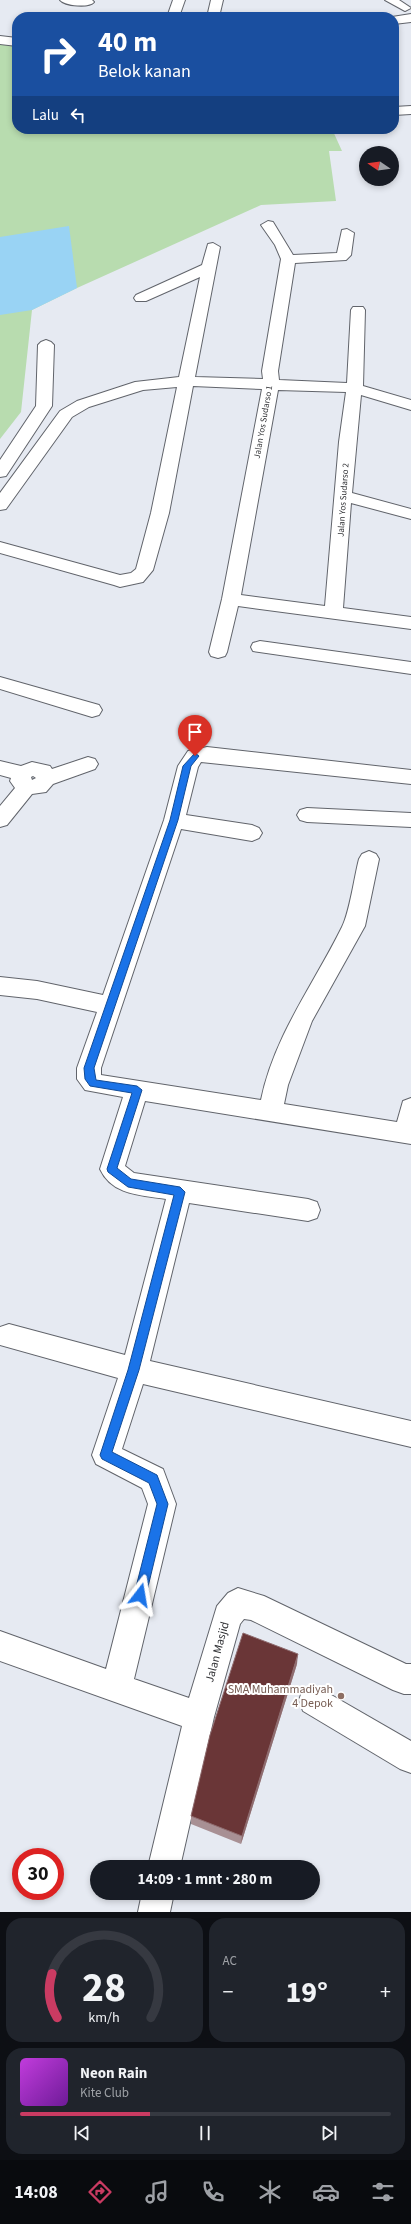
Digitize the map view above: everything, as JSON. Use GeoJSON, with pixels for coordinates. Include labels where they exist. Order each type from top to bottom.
{"type":"FeatureCollection","features":[{"type":"Feature","properties":{"kind":"street"},"geometry":{"type":"LineString","coordinates":[[66,0],[87,5]]}},
{"type":"Feature","properties":{"kind":"street"},"geometry":{"type":"LineString","coordinates":[[175,12],[179,0]]}},
{"type":"Feature","properties":{"kind":"street"},"geometry":{"type":"LineString","coordinates":[[214,12],[217,0]]}},
{"type":"Feature","properties":{"kind":"street"},"geometry":{"type":"LineString","coordinates":[[391,0],[410,11]]}},
{"type":"Feature","properties":{"kind":"street"},"geometry":{"type":"LineString","coordinates":[[399,17],[410,11]]}},
{"type":"Feature","properties":{"kind":"street"},"geometry":{"type":"LineString","coordinates":[[0,40],[12,41]]}},
{"type":"Feature","properties":{"kind":"street"},"geometry":{"type":"LineString","coordinates":[[399,111],[411,110]]}},
{"type":"Feature","properties":{"kind":"street"},"geometry":{"type":"LineString","coordinates":[[268,225],[282,245],[288,260],[341,257],[344,255],[347,233]]}},
{"type":"Feature","properties":{"kind":"street"},"geometry":{"type":"LineString","coordinates":[[0,547],[120,581],[137,578],[144,570],[160,514],[213,247]]}},
{"type":"Feature","properties":{"kind":"street","name":"Jalan Yos Sudarso 1"},"geometry":{"type":"LineString","coordinates":[[218,652],[231,600],[270,377],[288,260]]}},
{"type":"Feature","properties":{"kind":"street"},"geometry":{"type":"LineString","coordinates":[[141,298],[209,267]]}},
{"type":"Feature","properties":{"kind":"street","name":"Jalan Yos Sudarso 2"},"geometry":{"type":"LineString","coordinates":[[334,612],[347,442],[354,382],[358,310]]}},
{"type":"Feature","properties":{"kind":"street"},"geometry":{"type":"LineString","coordinates":[[0,472],[44,406],[46,345]]}},
{"type":"Feature","properties":{"kind":"street"},"geometry":{"type":"LineString","coordinates":[[0,506],[66,414],[83,404],[141,385],[270,377],[354,382],[411,390]]}},
{"type":"Feature","properties":{"kind":"street"},"geometry":{"type":"LineString","coordinates":[[354,382],[411,405]]}},
{"type":"Feature","properties":{"kind":"street"},"geometry":{"type":"LineString","coordinates":[[344,496],[411,514]]}},
{"type":"Feature","properties":{"kind":"street"},"geometry":{"type":"LineString","coordinates":[[231,600],[411,623]]}},
{"type":"Feature","properties":{"kind":"street"},"geometry":{"type":"LineString","coordinates":[[260,647],[411,668]]}},
{"type":"Feature","properties":{"kind":"street"},"geometry":{"type":"LineString","coordinates":[[0,683],[92,710]]}},
{"type":"Feature","properties":{"kind":"street"},"geometry":{"type":"LineString","coordinates":[[411,777],[207,754],[195,756],[188,766],[174,820],[89,1068],[89,1079],[93,1083],[409,1133],[411,1108]]}},
{"type":"Feature","properties":{"kind":"street"},"geometry":{"type":"LineString","coordinates":[[0,820],[32,769],[43,771],[46,779],[88,764]]}},
{"type":"Feature","properties":{"kind":"street"},"geometry":{"type":"LineString","coordinates":[[0,768],[24,780]]}},
{"type":"Feature","properties":{"kind":"street"},"geometry":{"type":"LineString","coordinates":[[307,815],[411,820]]}},
{"type":"Feature","properties":{"kind":"street"},"geometry":{"type":"LineString","coordinates":[[174,820],[252,833]]}},
{"type":"Feature","properties":{"kind":"street"},"geometry":{"type":"LineString","coordinates":[[271,1110],[276,1085],[301,1020],[354,926],[369,859]]}},
{"type":"Feature","properties":{"kind":"street"},"geometry":{"type":"LineString","coordinates":[[0,986],[37,990],[111,1006]]}},
{"type":"Feature","properties":{"kind":"street"},"geometry":{"type":"LineString","coordinates":[[137,1090],[112,1169],[128,1183],[308,1210]]}},
{"type":"Feature","properties":{"kind":"street"},"geometry":{"type":"LineString","coordinates":[[117,1686],[162,1504],[153,1479],[106,1455],[134,1370],[180,1192]]}},
{"type":"Feature","properties":{"kind":"street"},"geometry":{"type":"LineString","coordinates":[[9,1336],[134,1370],[411,1434]]}},
{"type":"Feature","properties":{"kind":"street","name":"Jalan Masjid"},"geometry":{"type":"LineString","coordinates":[[166,1860],[199,1716],[227,1616],[238,1603],[254,1606],[404,1679],[411,1680]]}},
{"type":"Feature","properties":{"kind":"street"},"geometry":{"type":"LineString","coordinates":[[0,1646],[199,1716]]}},
{"type":"Feature","properties":{"kind":"street"},"geometry":{"type":"LineString","coordinates":[[314,1700],[411,1758]]}},
{"type":"Feature","properties":{"kind":"street"},"geometry":{"type":"LineString","coordinates":[[154,1912],[157,1900]]}},
{"type":"Feature","properties":{"kind":"green space"},"geometry":{"type":"Polygon","coordinates":[[[0,43],[12,44],[12,134],[334,134],[342,151],[329,151],[336,201],[261,205],[77,288],[32,310],[21,412],[0,439],[0,43]]]}},
{"type":"Feature","properties":{"kind":"water"},"geometry":{"type":"Polygon","coordinates":[[[69,226],[77,288],[32,310],[0,315],[0,237],[69,226]]]}},
{"type":"Feature","properties":{"kind":"building","name":"SMA Muhammadiyah 4 Depok"},"geometry":{"type":"Polygon","coordinates":[[[243,1633],[298,1654],[242,1836],[191,1816],[210,1735],[243,1633]]]}},
{"type":"Feature","properties":{"kind":"place","name":"SMA Muhammadiyah 4 Depok"},"geometry":{"type":"Point","coordinates":[341,1696]}},
{"type":"Feature","properties":{"kind":"route"},"geometry":{"type":"LineString","coordinates":[[140,1595],[162,1504],[153,1479],[106,1455],[134,1370],[180,1192],[128,1183],[112,1169],[137,1090],[93,1083],[89,1079],[89,1068],[174,820],[188,766],[195,756]]}}]}
